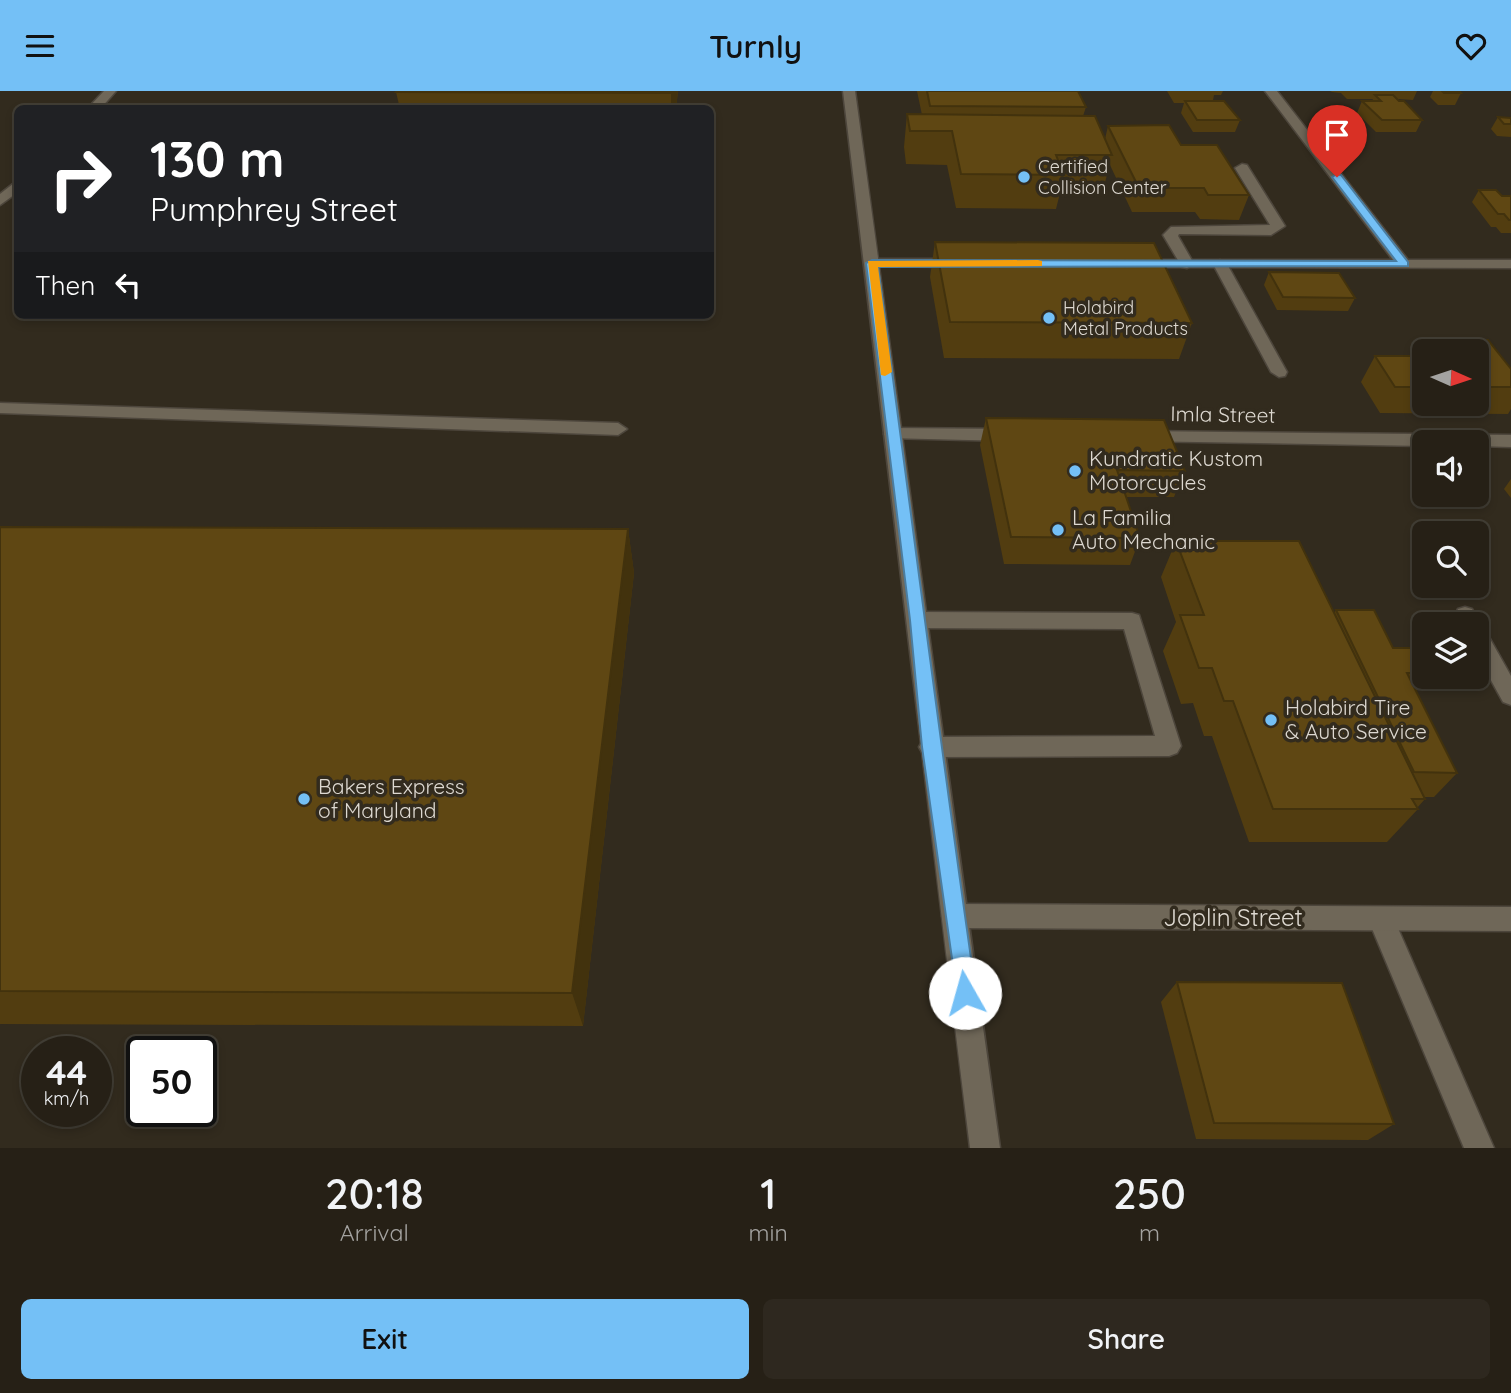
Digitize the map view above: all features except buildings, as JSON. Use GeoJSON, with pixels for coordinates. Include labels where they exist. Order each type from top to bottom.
{"type":"FeatureCollection","features":[{"type":"Feature","properties":{"kind":"street"},"geometry":{"type":"LineString","coordinates":[[97,105],[110,91]]}},
{"type":"Feature","properties":{"kind":"street"},"geometry":{"type":"LineString","coordinates":[[849,91],[918,620],[931,747],[956,916],[985,1148]]}},
{"type":"Feature","properties":{"kind":"street"},"geometry":{"type":"LineString","coordinates":[[1271,91],[1404,264]]}},
{"type":"Feature","properties":{"kind":"street"},"geometry":{"type":"LineString","coordinates":[[1187,264],[1170,235],[1176,230],[1271,232],[1278,226],[1242,168]]}},
{"type":"Feature","properties":{"kind":"street"},"geometry":{"type":"LineString","coordinates":[[0,201],[14,188]]}},
{"type":"Feature","properties":{"kind":"street"},"geometry":{"type":"LineString","coordinates":[[872,263],[978,263]]}},
{"type":"Feature","properties":{"kind":"street"},"geometry":{"type":"LineString","coordinates":[[1117,264],[1511,264]]}},
{"type":"Feature","properties":{"kind":"street"},"geometry":{"type":"LineString","coordinates":[[1220,264],[1279,372]]}},
{"type":"Feature","properties":{"kind":"street"},"geometry":{"type":"LineString","coordinates":[[0,408],[618,429]]}},
{"type":"Feature","properties":{"kind":"street"},"geometry":{"type":"LineString","coordinates":[[893,434],[1030,435]]}},
{"type":"Feature","properties":{"kind":"street","name":"Imla Street"},"geometry":{"type":"LineString","coordinates":[[1126,436],[1511,441]]}},
{"type":"Feature","properties":{"kind":"street"},"geometry":{"type":"LineString","coordinates":[[918,620],[1132,621],[1169,746],[931,747]]}},
{"type":"Feature","properties":{"kind":"street"},"geometry":{"type":"LineString","coordinates":[[1489,657],[1511,696]]}},
{"type":"Feature","properties":{"kind":"street","name":"Joplin Street"},"geometry":{"type":"LineString","coordinates":[[956,916],[1511,919]]}},
{"type":"Feature","properties":{"kind":"street"},"geometry":{"type":"LineString","coordinates":[[1381,919],[1479,1148]]}},
{"type":"Feature","properties":{"kind":"slow traffic"},"geometry":{"type":"LineString","coordinates":[[885,372],[872,263],[1038,263]]}},
{"type":"Feature","properties":{"kind":"place","name":"Certified Collision Center"},"geometry":{"type":"Point","coordinates":[1024,177]}},
{"type":"Feature","properties":{"kind":"place","name":"Holabird Metal Products"},"geometry":{"type":"Point","coordinates":[1049,318]}},
{"type":"Feature","properties":{"kind":"place","name":"Kundratic Kustom Motorcycles"},"geometry":{"type":"Point","coordinates":[1075,471]}},
{"type":"Feature","properties":{"kind":"place","name":"La Familia Auto Mechanic"},"geometry":{"type":"Point","coordinates":[1058,530]}},
{"type":"Feature","properties":{"kind":"place","name":"Holabird Tire & Auto Service"},"geometry":{"type":"Point","coordinates":[1271,720]}},
{"type":"Feature","properties":{"kind":"place","name":"Bakers Express of Maryland"},"geometry":{"type":"Point","coordinates":[304,799]}},
{"type":"Feature","properties":{"kind":"route"},"geometry":{"type":"LineString","coordinates":[[965,993],[931,747],[918,620],[872,263],[1404,264],[1337,177]]}}]}
